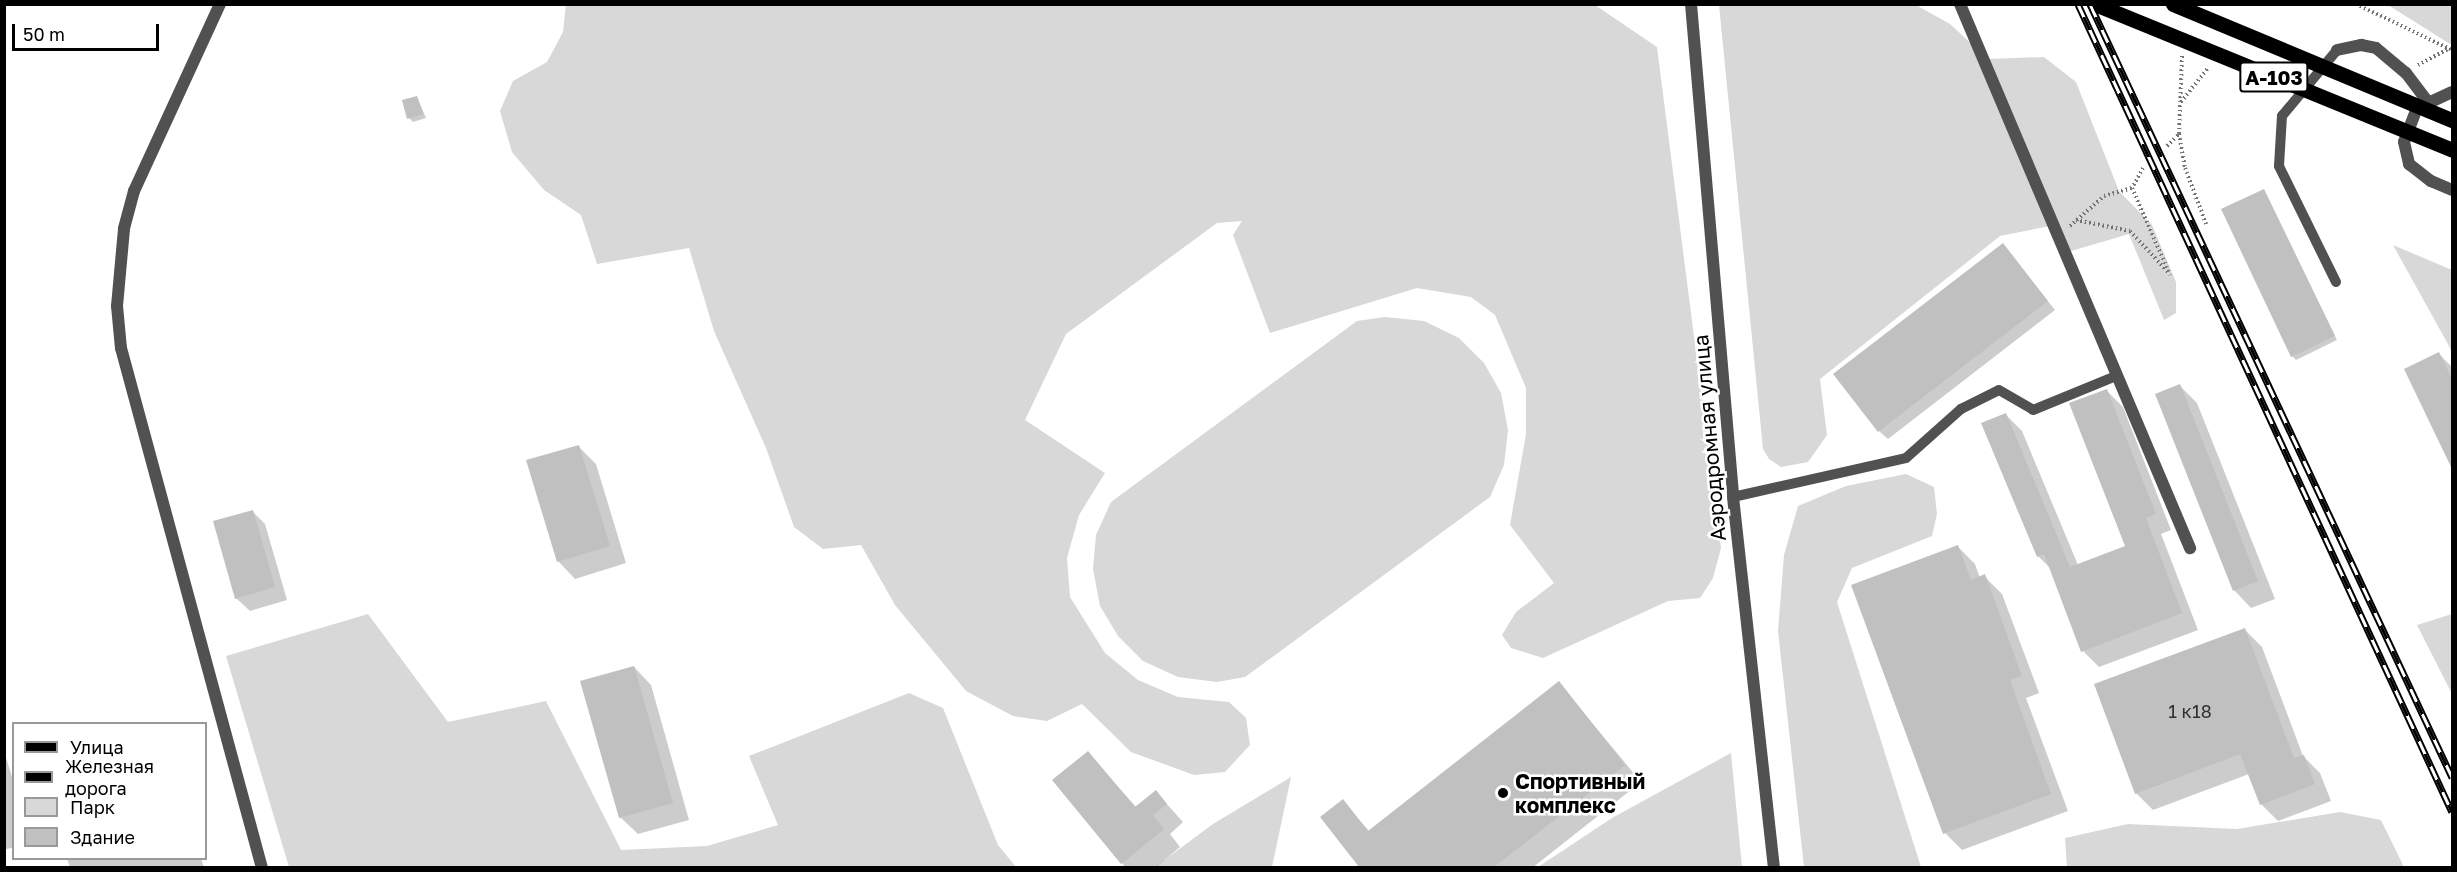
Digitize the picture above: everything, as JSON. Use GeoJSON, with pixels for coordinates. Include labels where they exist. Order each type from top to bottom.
{"type":"FeatureCollection","features":[{"type":"Feature","properties":{"kind":"main road","name":"А-103"},"geometry":{"type":"LineString","coordinates":[[2095,4],[2452,150]]}},
{"type":"Feature","properties":{"kind":"main road","name":"А-103"},"geometry":{"type":"LineString","coordinates":[[2173,4],[2452,120]]}},
{"type":"Feature","properties":{"kind":"street"},"geometry":{"type":"LineString","coordinates":[[220,4],[134,191],[124,229],[117,306],[121,348],[262,867]]}},
{"type":"Feature","properties":{"kind":"street","name":"Аэродромная улица"},"geometry":{"type":"LineString","coordinates":[[1691,4],[1733,497],[1773,867]]}},
{"type":"Feature","properties":{"kind":"street"},"geometry":{"type":"LineString","coordinates":[[1960,4],[2190,548]]}},
{"type":"Feature","properties":{"kind":"street"},"geometry":{"type":"LineString","coordinates":[[2337,50],[2361,45],[2376,48],[2406,73],[2426,100]]}},
{"type":"Feature","properties":{"kind":"street"},"geometry":{"type":"LineString","coordinates":[[2452,92],[2426,100],[2411,119],[2404,152],[2418,173],[2452,189]]}},
{"type":"Feature","properties":{"kind":"lane"},"geometry":{"type":"LineString","coordinates":[[2336,282],[2279,166],[2282,116],[2337,50]]}},
{"type":"Feature","properties":{"kind":"lane"},"geometry":{"type":"LineString","coordinates":[[1733,497],[1906,458],[1961,409],[1999,390],[2033,410],[2116,376]]}},
{"type":"Feature","properties":{"kind":"path"},"geometry":{"type":"LineString","coordinates":[[2356,4],[2451,49]]}},
{"type":"Feature","properties":{"kind":"path"},"geometry":{"type":"LineString","coordinates":[[2183,48],[2179,134],[2185,168],[2206,224]]}},
{"type":"Feature","properties":{"kind":"path"},"geometry":{"type":"LineString","coordinates":[[2413,67],[2451,49]]}},
{"type":"Feature","properties":{"kind":"path"},"geometry":{"type":"LineString","coordinates":[[2167,146],[2179,134]]}},
{"type":"Feature","properties":{"kind":"path"},"geometry":{"type":"LineString","coordinates":[[2057,237],[2104,196],[2132,188],[2143,168]]}},
{"type":"Feature","properties":{"kind":"path"},"geometry":{"type":"LineString","coordinates":[[2076,220],[2130,231],[2170,275],[2132,188]]}},
{"type":"Feature","properties":{"kind":"green space"},"geometry":{"type":"Polygon","coordinates":[[[566,4],[1595,5],[1657,47],[1721,548],[1713,578],[1700,598],[1668,601],[1543,658],[1511,648],[1502,635],[1516,612],[1554,583],[1510,525],[1526,434],[1526,388],[1495,315],[1471,297],[1417,288],[1270,333],[1233,235],[1242,221],[1217,223],[1066,334],[1025,420],[1105,473],[1079,515],[1067,558],[1070,597],[1105,653],[1138,680],[1178,697],[1229,702],[1246,718],[1250,745],[1225,772],[1194,775],[1131,752],[1082,704],[1047,721],[1013,716],[966,691],[895,605],[861,545],[823,549],[794,527],[766,448],[714,331],[689,248],[597,264],[581,215],[544,190],[512,152],[500,111],[513,81],[547,62],[563,32],[566,4]]]}},
{"type":"Feature","properties":{"kind":"green space"},"geometry":{"type":"Polygon","coordinates":[[[1719,5],[1916,5],[1950,24],[1988,59],[2044,57],[2076,82],[2119,191],[2152,225],[2176,282],[2176,313],[2164,320],[2129,234],[2061,254],[2050,226],[2000,236],[1820,379],[1827,435],[1808,462],[1781,467],[1769,459],[1763,449],[1719,5]]]}},
{"type":"Feature","properties":{"kind":"green space"},"geometry":{"type":"Polygon","coordinates":[[[2388,5],[2452,5],[2452,45],[2450,44],[2388,5]]]}},
{"type":"Feature","properties":{"kind":"green space"},"geometry":{"type":"Polygon","coordinates":[[[2393,245],[2452,270],[2452,353],[2449,346],[2393,245]]]}},
{"type":"Feature","properties":{"kind":"green space"},"geometry":{"type":"Polygon","coordinates":[[[1385,317],[1424,321],[1459,338],[1484,363],[1501,393],[1508,430],[1504,465],[1490,497],[1245,677],[1217,682],[1178,677],[1143,661],[1118,636],[1100,606],[1093,569],[1096,535],[1111,502],[1357,321],[1385,317]]]}},
{"type":"Feature","properties":{"kind":"green space"},"geometry":{"type":"Polygon","coordinates":[[[1906,474],[1934,487],[1937,514],[1932,536],[1852,568],[1837,602],[1921,867],[1804,867],[1778,631],[1784,555],[1798,506],[1846,486],[1906,474]]]}},
{"type":"Feature","properties":{"kind":"green space"},"geometry":{"type":"Polygon","coordinates":[[[368,614],[448,722],[546,701],[621,850],[707,846],[778,825],[749,756],[909,693],[943,708],[998,845],[1016,867],[289,867],[226,656],[368,614]]]}},
{"type":"Feature","properties":{"kind":"green space"},"geometry":{"type":"Polygon","coordinates":[[[2452,614],[2452,694],[2417,625],[2452,614]]]}},
{"type":"Feature","properties":{"kind":"green space"},"geometry":{"type":"Polygon","coordinates":[[[1731,753],[1742,867],[1538,867],[1612,818],[1731,753]]]}},
{"type":"Feature","properties":{"kind":"green space"},"geometry":{"type":"Polygon","coordinates":[[[1291,777],[1272,867],[1155,867],[1213,824],[1291,777]]]}},
{"type":"Feature","properties":{"kind":"green space"},"geometry":{"type":"Polygon","coordinates":[[[2340,812],[2381,820],[2404,867],[2067,867],[2065,838],[2128,824],[2237,829],[2340,812]]]}},
{"type":"Feature","properties":{"kind":"building"},"geometry":{"type":"Polygon","coordinates":[[[417,96],[423,114],[407,119],[402,100],[417,96]]]}},
{"type":"Feature","properties":{"kind":"building"},"geometry":{"type":"Polygon","coordinates":[[[2264,189],[2335,336],[2291,357],[2221,209],[2264,189]]]}},
{"type":"Feature","properties":{"kind":"building"},"geometry":{"type":"Polygon","coordinates":[[[2003,243],[2048,301],[1878,432],[1833,374],[2003,243]]]}},
{"type":"Feature","properties":{"kind":"building"},"geometry":{"type":"Polygon","coordinates":[[[2439,352],[2452,379],[2452,469],[2404,369],[2439,352]]]}},
{"type":"Feature","properties":{"kind":"building"},"geometry":{"type":"Polygon","coordinates":[[[2180,384],[2258,581],[2233,591],[2155,394],[2180,384]]]}},
{"type":"Feature","properties":{"kind":"building"},"geometry":{"type":"Polygon","coordinates":[[[2107,389],[2156,514],[2146,518],[2182,613],[2081,652],[2044,554],[2037,557],[1981,423],[2006,413],[2070,567],[2125,546],[2069,403],[2107,389]]]}},
{"type":"Feature","properties":{"kind":"building"},"geometry":{"type":"Polygon","coordinates":[[[579,445],[610,546],[557,562],[526,460],[579,445]]]}},
{"type":"Feature","properties":{"kind":"building"},"geometry":{"type":"Polygon","coordinates":[[[253,510],[275,587],[235,599],[213,521],[253,510]]]}},
{"type":"Feature","properties":{"kind":"building"},"geometry":{"type":"Polygon","coordinates":[[[1958,545],[1971,580],[1985,574],[2022,676],[2010,680],[2051,794],[1943,834],[1851,585],[1958,545]]]}},
{"type":"Feature","properties":{"kind":"building"},"geometry":{"type":"Polygon","coordinates":[[[2245,628],[2294,758],[2304,755],[2315,784],[2260,805],[2240,754],[2135,794],[2094,684],[2245,628]]]}},
{"type":"Feature","properties":{"kind":"building"},"geometry":{"type":"Polygon","coordinates":[[[634,666],[673,803],[619,818],[580,681],[634,666]]]}},
{"type":"Feature","properties":{"kind":"building","name":"Спортивный комплекс"},"geometry":{"type":"Polygon","coordinates":[[[1559,681],[1625,765],[1494,867],[1359,867],[1320,817],[1343,799],[1368,831],[1559,681]]]}},
{"type":"Feature","properties":{"kind":"building"},"geometry":{"type":"Polygon","coordinates":[[[1088,751],[1135,807],[1156,790],[1167,804],[1153,815],[1164,829],[1121,864],[1052,780],[1088,751]]]}},
{"type":"Feature","properties":{"kind":"railway"},"geometry":{"type":"LineString","coordinates":[[2078,4],[2452,812]]}},
{"type":"Feature","properties":{"kind":"railway"},"geometry":{"type":"LineString","coordinates":[[2090,4],[2452,777]]}},
{"type":"Feature","properties":{"kind":"place","name":"Спортивный комплекс"},"geometry":{"type":"Point","coordinates":[1503,793]}}]}
